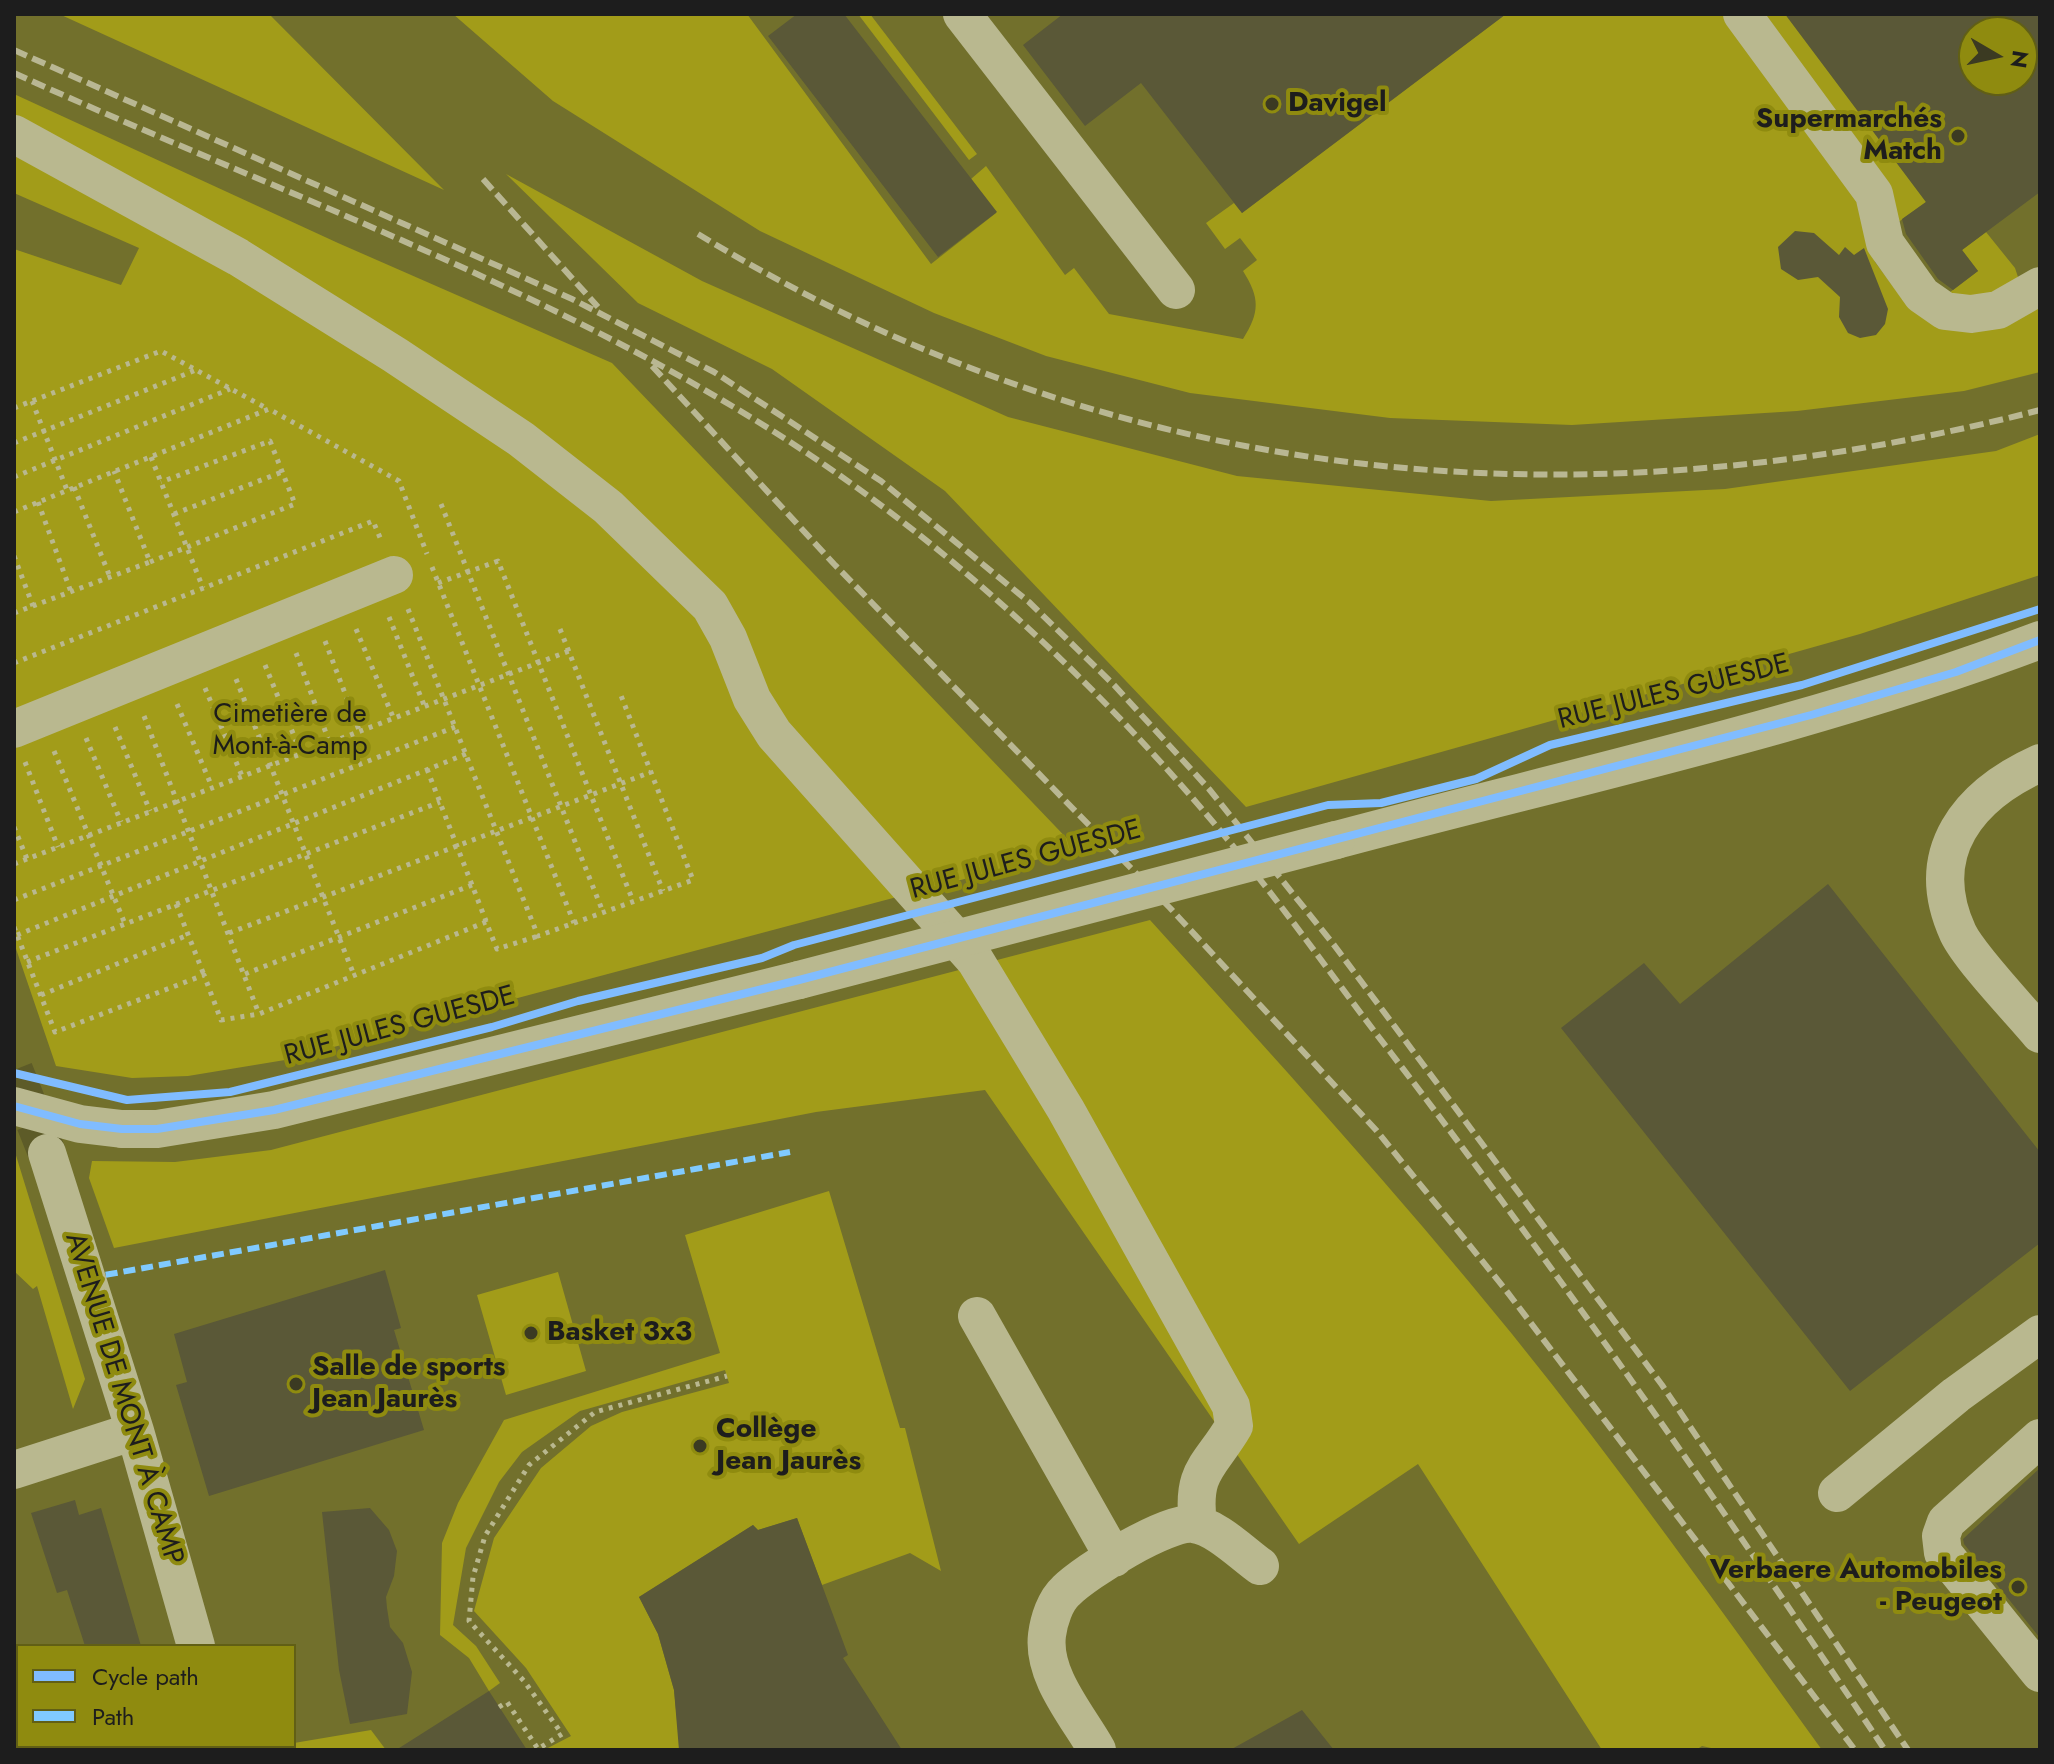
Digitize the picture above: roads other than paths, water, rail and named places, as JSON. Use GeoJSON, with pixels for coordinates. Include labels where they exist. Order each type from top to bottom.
{"type":"FeatureCollection","features":[{"type":"Feature","properties":{"kind":"street"},"geometry":{"type":"LineString","coordinates":[[962,14],[1176,290]]}},
{"type":"Feature","properties":{"kind":"street"},"geometry":{"type":"LineString","coordinates":[[1742,14],[1874,194],[1885,243],[1922,295],[1945,311],[1971,314],[1998,310],[2040,286]]}},
{"type":"Feature","properties":{"kind":"street"},"geometry":{"type":"LineString","coordinates":[[14,134],[238,257],[521,439],[608,507],[710,606],[728,638],[752,699],[774,734],[975,960],[1066,1110],[1231,1406],[1234,1426],[1204,1466],[1198,1481],[1198,1524]]}},
{"type":"Feature","properties":{"kind":"street"},"geometry":{"type":"LineString","coordinates":[[150,676],[402,592]]}},
{"type":"Feature","properties":{"kind":"street","name":"RUE JULES GUESDE"},"geometry":{"type":"LineString","coordinates":[[14,1106],[80,1124],[122,1129],[157,1129],[274,1110],[799,980],[1716,740],[1876,696],[2040,640]]}},
{"type":"Feature","properties":{"kind":"street"},"geometry":{"type":"LineString","coordinates":[[2040,763],[2004,779],[1962,819],[1947,859],[1947,897],[1959,935],[2040,1034]]}},
{"type":"Feature","properties":{"kind":"street","name":"AVENUE DE MONT À CAMP"},"geometry":{"type":"LineString","coordinates":[[47,1153],[135,1431],[195,1644]]}},
{"type":"Feature","properties":{"kind":"street"},"geometry":{"type":"LineString","coordinates":[[977,1316],[1114,1558]]}},
{"type":"Feature","properties":{"kind":"street"},"geometry":{"type":"LineString","coordinates":[[1837,1493],[1956,1395],[2040,1334]]}},
{"type":"Feature","properties":{"kind":"street"},"geometry":{"type":"LineString","coordinates":[[14,1470],[135,1431]]}},
{"type":"Feature","properties":{"kind":"street"},"geometry":{"type":"LineString","coordinates":[[2040,1438],[1946,1522],[1941,1536],[1943,1553],[2040,1673]]}},
{"type":"Feature","properties":{"kind":"street"},"geometry":{"type":"LineString","coordinates":[[1097,1750],[1049,1667],[1047,1636],[1052,1613],[1064,1592],[1114,1558],[1180,1523],[1198,1524],[1260,1566]]}},
{"type":"Feature","properties":{"kind":"tunnel"},"geometry":{"type":"LineString","coordinates":[[14,1070],[47,1153]]}},
{"type":"Feature","properties":{"kind":"railway"},"geometry":{"type":"LineString","coordinates":[[14,50],[572,299],[714,372],[881,481],[1029,602],[1114,685],[1209,789],[1334,945],[1662,1385],[1908,1750]]}},
{"type":"Feature","properties":{"kind":"railway"},"geometry":{"type":"LineString","coordinates":[[14,73],[519,293],[617,342],[713,395],[807,453],[870,497],[991,595],[1049,648],[1158,759],[1275,899],[1581,1310],[1885,1750]]}},
{"type":"Feature","properties":{"kind":"railway"},"geometry":{"type":"LineString","coordinates":[[483,179],[598,307]]}},
{"type":"Feature","properties":{"kind":"railway"},"geometry":{"type":"LineString","coordinates":[[698,234],[856,319],[1018,385],[1182,433],[1350,462],[1520,474],[1692,469],[1865,448],[2040,410]]}},
{"type":"Feature","properties":{"kind":"railway"},"geometry":{"type":"LineString","coordinates":[[652,366],[834,564],[1170,908],[1376,1130],[1505,1289],[1855,1750]]}},
{"type":"Feature","properties":{"kind":"place","name":"Davigel"},"geometry":{"type":"Point","coordinates":[1272,104]}},
{"type":"Feature","properties":{"kind":"place","name":"Supermarchés Match"},"geometry":{"type":"Point","coordinates":[1958,136]}},
{"type":"Feature","properties":{"kind":"place","name":"Basket 3x3"},"geometry":{"type":"Point","coordinates":[531,1333]}},
{"type":"Feature","properties":{"kind":"place","name":"Salle de sports Jean Jaurès"},"geometry":{"type":"Point","coordinates":[296,1384]}},
{"type":"Feature","properties":{"kind":"place","name":"Collège Jean Jaurès"},"geometry":{"type":"Point","coordinates":[700,1446]}},
{"type":"Feature","properties":{"kind":"place","name":"Verbaere Automobiles - Peugeot"},"geometry":{"type":"Point","coordinates":[2018,1587]}},
{"type":"Feature","properties":{"kind":"park label","name":"Cimetière de Mont-à-Camp"},"geometry":{"type":"Point","coordinates":[290,731]}}]}
